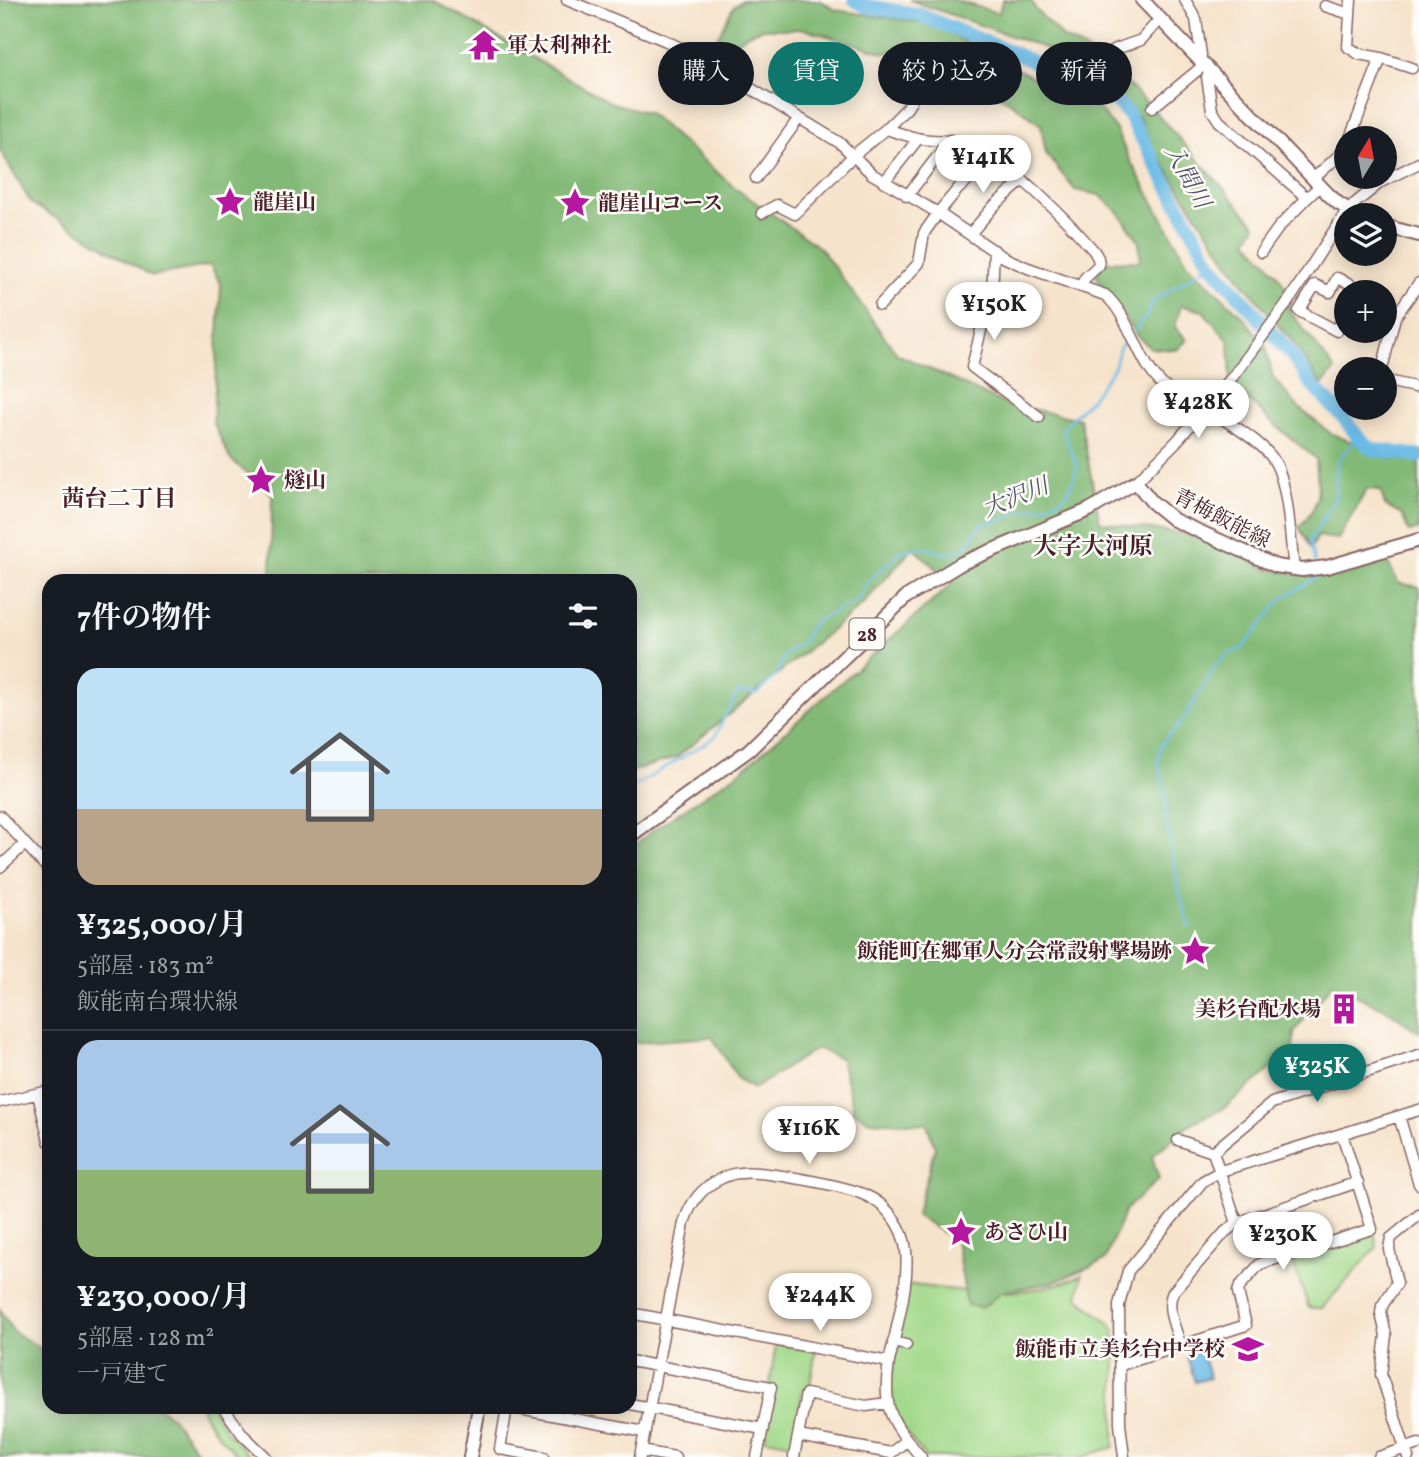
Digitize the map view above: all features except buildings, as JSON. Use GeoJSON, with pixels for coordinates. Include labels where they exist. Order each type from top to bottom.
{"type":"FeatureCollection","features":[{"type":"Feature","properties":{"kind":"main road"},"geometry":{"type":"LineString","coordinates":[[1142,0],[1338,203]]}},
{"type":"Feature","properties":{"kind":"main road"},"geometry":{"type":"LineString","coordinates":[[1397,229],[1419,235]]}},
{"type":"Feature","properties":{"kind":"main road","name":"青梅飯能線"},"geometry":{"type":"LineString","coordinates":[[1136,482],[1152,502],[1174,520],[1267,563],[1300,569],[1326,567],[1419,540]]}},
{"type":"Feature","properties":{"kind":"main road","name":"28"},"geometry":{"type":"LineString","coordinates":[[637,831],[748,750],[781,721],[876,625],[915,592],[962,563],[1089,510],[1136,482]]}},
{"type":"Feature","properties":{"kind":"main road"},"geometry":{"type":"LineString","coordinates":[[470,1457],[478,1414]]}},
{"type":"Feature","properties":{"kind":"street"},"geometry":{"type":"LineString","coordinates":[[567,0],[681,48],[840,142],[884,182],[994,250],[1028,268],[1098,292],[1111,300],[1139,352],[1162,384],[1247,436],[1270,455],[1279,468],[1283,482],[1300,569]]}},
{"type":"Feature","properties":{"kind":"street"},"geometry":{"type":"LineString","coordinates":[[1185,0],[1196,19],[1212,110],[1219,121],[1307,198]]}},
{"type":"Feature","properties":{"kind":"street"},"geometry":{"type":"LineString","coordinates":[[1351,0],[1348,47],[1359,54],[1412,68]]}},
{"type":"Feature","properties":{"kind":"street"},"geometry":{"type":"LineString","coordinates":[[1325,6],[1350,14]]}},
{"type":"Feature","properties":{"kind":"street"},"geometry":{"type":"LineString","coordinates":[[1132,43],[1141,40],[1160,19]]}},
{"type":"Feature","properties":{"kind":"street"},"geometry":{"type":"LineString","coordinates":[[1355,126],[1381,58]]}},
{"type":"Feature","properties":{"kind":"street"},"geometry":{"type":"LineString","coordinates":[[1152,108],[1205,65]]}},
{"type":"Feature","properties":{"kind":"street"},"geometry":{"type":"LineString","coordinates":[[762,213],[777,205],[795,214],[909,105]]}},
{"type":"Feature","properties":{"kind":"street"},"geometry":{"type":"LineString","coordinates":[[756,178],[799,118]]}},
{"type":"Feature","properties":{"kind":"street"},"geometry":{"type":"LineString","coordinates":[[886,129],[918,139],[950,140],[976,146],[1022,181],[1059,215],[1098,258],[1096,270],[1081,286]]}},
{"type":"Feature","properties":{"kind":"street"},"geometry":{"type":"LineString","coordinates":[[884,182],[918,139]]}},
{"type":"Feature","properties":{"kind":"street"},"geometry":{"type":"LineString","coordinates":[[908,196],[950,140]]}},
{"type":"Feature","properties":{"kind":"street"},"geometry":{"type":"LineString","coordinates":[[880,305],[919,263],[924,233],[938,213],[958,189],[992,158]]}},
{"type":"Feature","properties":{"kind":"street"},"geometry":{"type":"LineString","coordinates":[[1261,251],[1334,163]]}},
{"type":"Feature","properties":{"kind":"street"},"geometry":{"type":"LineString","coordinates":[[1362,203],[1381,182],[1419,163]]}},
{"type":"Feature","properties":{"kind":"street"},"geometry":{"type":"LineString","coordinates":[[970,234],[994,206],[1022,181]]}},
{"type":"Feature","properties":{"kind":"street"},"geometry":{"type":"LineString","coordinates":[[1136,482],[1234,375],[1334,239]]}},
{"type":"Feature","properties":{"kind":"street"},"geometry":{"type":"LineString","coordinates":[[994,250],[991,317],[982,327],[972,367],[1039,417]]}},
{"type":"Feature","properties":{"kind":"street"},"geometry":{"type":"LineString","coordinates":[[1397,314],[1419,283]]}},
{"type":"Feature","properties":{"kind":"street"},"geometry":{"type":"LineString","coordinates":[[1334,284],[1330,292],[1315,285],[1299,311],[1334,329]]}},
{"type":"Feature","properties":{"kind":"street"},"geometry":{"type":"LineString","coordinates":[[1397,383],[1419,388]]}},
{"type":"Feature","properties":{"kind":"street"},"geometry":{"type":"LineString","coordinates":[[0,816],[42,862]]}},
{"type":"Feature","properties":{"kind":"street"},"geometry":{"type":"LineString","coordinates":[[0,867],[26,844]]}},
{"type":"Feature","properties":{"kind":"street"},"geometry":{"type":"LineString","coordinates":[[1213,1152],[1272,1103],[1419,1055]]}},
{"type":"Feature","properties":{"kind":"street"},"geometry":{"type":"LineString","coordinates":[[0,1102],[42,1093]]}},
{"type":"Feature","properties":{"kind":"street"},"geometry":{"type":"LineString","coordinates":[[38,1094],[42,1111]]}},
{"type":"Feature","properties":{"kind":"street"},"geometry":{"type":"LineString","coordinates":[[1124,1457],[1120,1424],[1119,1305],[1128,1271],[1203,1181],[1221,1171],[1419,1110]]}},
{"type":"Feature","properties":{"kind":"street"},"geometry":{"type":"LineString","coordinates":[[1399,1116],[1419,1184]]}},
{"type":"Feature","properties":{"kind":"street"},"geometry":{"type":"LineString","coordinates":[[1121,1365],[1246,1325],[1238,1292],[1240,1286],[1260,1264],[1372,1229],[1342,1134]]}},
{"type":"Feature","properties":{"kind":"street"},"geometry":{"type":"LineString","coordinates":[[1178,1140],[1213,1152],[1237,1223]]}},
{"type":"Feature","properties":{"kind":"street"},"geometry":{"type":"LineString","coordinates":[[675,1457],[641,1454],[684,1223],[695,1197],[720,1178],[739,1172],[756,1172],[849,1189],[882,1205],[896,1221],[904,1240],[907,1260],[889,1362],[887,1403],[895,1425],[921,1457]]}},
{"type":"Feature","properties":{"kind":"street"},"geometry":{"type":"LineString","coordinates":[[1181,1346],[1170,1309],[1173,1292],[1225,1232],[1237,1223],[1358,1182]]}},
{"type":"Feature","properties":{"kind":"street"},"geometry":{"type":"LineString","coordinates":[[1406,1453],[1381,1375],[1386,1331],[1381,1313],[1382,1306],[1396,1283],[1389,1249],[1391,1238],[1419,1214]]}},
{"type":"Feature","properties":{"kind":"street"},"geometry":{"type":"LineString","coordinates":[[637,1314],[889,1362]]}},
{"type":"Feature","properties":{"kind":"street"},"geometry":{"type":"LineString","coordinates":[[893,1342],[906,1345]]}},
{"type":"Feature","properties":{"kind":"street"},"geometry":{"type":"LineString","coordinates":[[637,1362],[771,1387],[757,1457]]}},
{"type":"Feature","properties":{"kind":"street"},"geometry":{"type":"LineString","coordinates":[[794,1457],[806,1394],[866,1406],[887,1403]]}},
{"type":"Feature","properties":{"kind":"street"},"geometry":{"type":"LineString","coordinates":[[637,1405],[763,1429]]}},
{"type":"Feature","properties":{"kind":"street"},"geometry":{"type":"LineString","coordinates":[[228,1414],[243,1435],[266,1457]]}},
{"type":"Feature","properties":{"kind":"street"},"geometry":{"type":"LineString","coordinates":[[506,1414],[500,1449],[544,1457]]}},
{"type":"Feature","properties":{"kind":"street"},"geometry":{"type":"LineString","coordinates":[[546,1414],[645,1432]]}},
{"type":"Feature","properties":{"kind":"street"},"geometry":{"type":"LineString","coordinates":[[798,1436],[891,1453],[906,1441]]}},
{"type":"Feature","properties":{"kind":"street"},"geometry":{"type":"LineString","coordinates":[[1379,1457],[1406,1453],[1419,1444]]}},
{"type":"Feature","properties":{"kind":"green space"},"geometry":{"type":"Polygon","coordinates":[[[0,0],[433,0],[612,103],[649,113],[735,188],[820,248],[897,354],[1003,403],[1080,419],[1100,522],[1206,537],[1268,569],[1311,576],[1385,557],[1398,583],[1419,587],[1419,1032],[1385,1009],[1332,984],[1294,1032],[1293,1050],[1223,1109],[1193,1122],[1152,1156],[1159,1179],[1125,1210],[1105,1260],[1054,1282],[1001,1292],[982,1308],[967,1305],[956,1241],[916,1215],[935,1148],[927,1124],[869,1121],[854,1111],[841,1059],[817,1048],[755,1088],[738,1079],[712,1037],[637,1042],[637,844],[741,771],[953,583],[913,548],[862,605],[677,757],[637,770],[637,574],[271,574],[272,494],[230,459],[213,422],[221,284],[210,265],[152,276],[31,203],[0,150],[0,0]]]}},
{"type":"Feature","properties":{"kind":"green space"},"geometry":{"type":"Polygon","coordinates":[[[742,0],[820,0],[835,10],[937,25],[965,42],[878,42],[878,51],[864,47],[864,42],[848,42],[804,29],[762,29],[748,34],[737,42],[716,41],[733,7],[742,0]]]}},
{"type":"Feature","properties":{"kind":"green space"},"geometry":{"type":"Polygon","coordinates":[[[910,0],[954,0],[998,13],[1003,0],[1031,0],[1036,10],[1063,38],[1071,42],[1036,42],[1036,45],[910,0]]]}},
{"type":"Feature","properties":{"kind":"green space"},"geometry":{"type":"Polygon","coordinates":[[[1022,72],[1036,79],[1036,105],[1097,107],[1115,128],[1128,157],[1188,264],[1244,318],[1266,347],[1273,378],[1298,407],[1330,433],[1390,458],[1419,461],[1419,529],[1409,532],[1402,515],[1385,506],[1381,490],[1367,489],[1338,539],[1318,536],[1311,548],[1299,527],[1312,511],[1317,496],[1316,459],[1269,420],[1231,383],[1229,341],[1203,311],[1181,305],[1175,327],[1187,340],[1177,350],[1151,348],[1137,336],[1096,276],[1104,262],[1140,261],[1139,241],[1119,213],[1100,195],[1075,190],[1046,154],[1041,125],[1014,105],[1022,105],[1022,72]]]}},
{"type":"Feature","properties":{"kind":"green space"},"geometry":{"type":"Polygon","coordinates":[[[1132,88],[1256,225],[1247,240],[1282,281],[1289,300],[1289,310],[1334,369],[1322,385],[1296,346],[1243,283],[1203,225],[1153,147],[1138,116],[1120,105],[1132,105],[1132,88]]]}},
{"type":"Feature","properties":{"kind":"green space"},"geometry":{"type":"Polygon","coordinates":[[[1374,1233],[1377,1247],[1322,1308],[1309,1308],[1292,1259],[1374,1233]]]}},
{"type":"Feature","properties":{"kind":"green space"},"geometry":{"type":"Polygon","coordinates":[[[1082,1275],[1078,1297],[1113,1327],[1116,1345],[1114,1447],[1082,1457],[925,1457],[895,1418],[889,1385],[906,1284],[973,1292],[1018,1291],[1061,1283],[1082,1275]]]}},
{"type":"Feature","properties":{"kind":"green space"},"geometry":{"type":"Polygon","coordinates":[[[0,1310],[13,1331],[42,1350],[42,1414],[167,1414],[201,1457],[0,1457],[0,1310]]]}},
{"type":"Feature","properties":{"kind":"green space"},"geometry":{"type":"Polygon","coordinates":[[[776,1344],[816,1350],[809,1390],[803,1389],[793,1444],[765,1439],[776,1344]]]}},
{"type":"Feature","properties":{"kind":"green space"},"geometry":{"type":"Polygon","coordinates":[[[216,1414],[227,1432],[250,1457],[239,1457],[222,1440],[204,1415],[216,1414]]]}},
{"type":"Feature","properties":{"kind":"water"},"geometry":{"type":"Polygon","coordinates":[[[1201,1352],[1210,1378],[1195,1382],[1187,1356],[1201,1352]]]}},
{"type":"Feature","properties":{"kind":"waterway","name":"入間川"},"geometry":{"type":"LineString","coordinates":[[855,0],[865,6],[920,15],[1023,57],[1116,101],[1129,115],[1211,264],[1291,354],[1312,385],[1372,449],[1419,456]]}},
{"type":"Feature","properties":{"kind":"waterway","name":"大沢川"},"geometry":{"type":"LineString","coordinates":[[1134,331],[1145,318],[1153,301],[1211,264]]}},
{"type":"Feature","properties":{"kind":"waterway","name":"大沢川"},"geometry":{"type":"LineString","coordinates":[[637,785],[714,738],[738,692],[757,694],[777,674],[784,656],[802,642],[814,622],[858,600],[868,581],[902,551],[923,547],[943,553],[956,552],[967,546],[983,524],[1045,506],[1068,493],[1077,465],[1063,433],[1064,426],[1092,398],[1115,366],[1119,349],[1130,336]]}},
{"type":"Feature","properties":{"kind":"waterway"},"geometry":{"type":"LineString","coordinates":[[1315,562],[1310,541],[1335,499],[1337,461],[1358,437]]}},
{"type":"Feature","properties":{"kind":"waterway"},"geometry":{"type":"LineString","coordinates":[[1190,927],[1179,891],[1165,816],[1166,799],[1158,761],[1160,748],[1169,734],[1182,722],[1215,666],[1229,653],[1242,649],[1281,599],[1317,577],[1317,572]]}},
{"type":"Feature","properties":{"kind":"place","name":"軍太利神社"},"geometry":{"type":"Point","coordinates":[484,45]}},
{"type":"Feature","properties":{"kind":"place","name":"龍崖山"},"geometry":{"type":"Point","coordinates":[230,202]}},
{"type":"Feature","properties":{"kind":"place","name":"龍崖山コース"},"geometry":{"type":"Point","coordinates":[575,203]}},
{"type":"Feature","properties":{"kind":"place","name":"燧山"},"geometry":{"type":"Point","coordinates":[261,480]}},
{"type":"Feature","properties":{"kind":"place","name":"飯能町在郷軍人分会常設射撃場跡"},"geometry":{"type":"Point","coordinates":[1195,951]}},
{"type":"Feature","properties":{"kind":"place","name":"美杉台配水場"},"geometry":{"type":"Point","coordinates":[1344,1009]}},
{"type":"Feature","properties":{"kind":"place","name":"あさひ山"},"geometry":{"type":"Point","coordinates":[961,1232]}},
{"type":"Feature","properties":{"kind":"place","name":"飯能市立美杉台中学校"},"geometry":{"type":"Point","coordinates":[1248,1349]}},
{"type":"Feature","properties":{"kind":"district","name":"茜台二丁目"},"geometry":{"type":"Point","coordinates":[119,498]}},
{"type":"Feature","properties":{"kind":"district","name":"大字大河原"},"geometry":{"type":"Point","coordinates":[1093,546]}}]}
